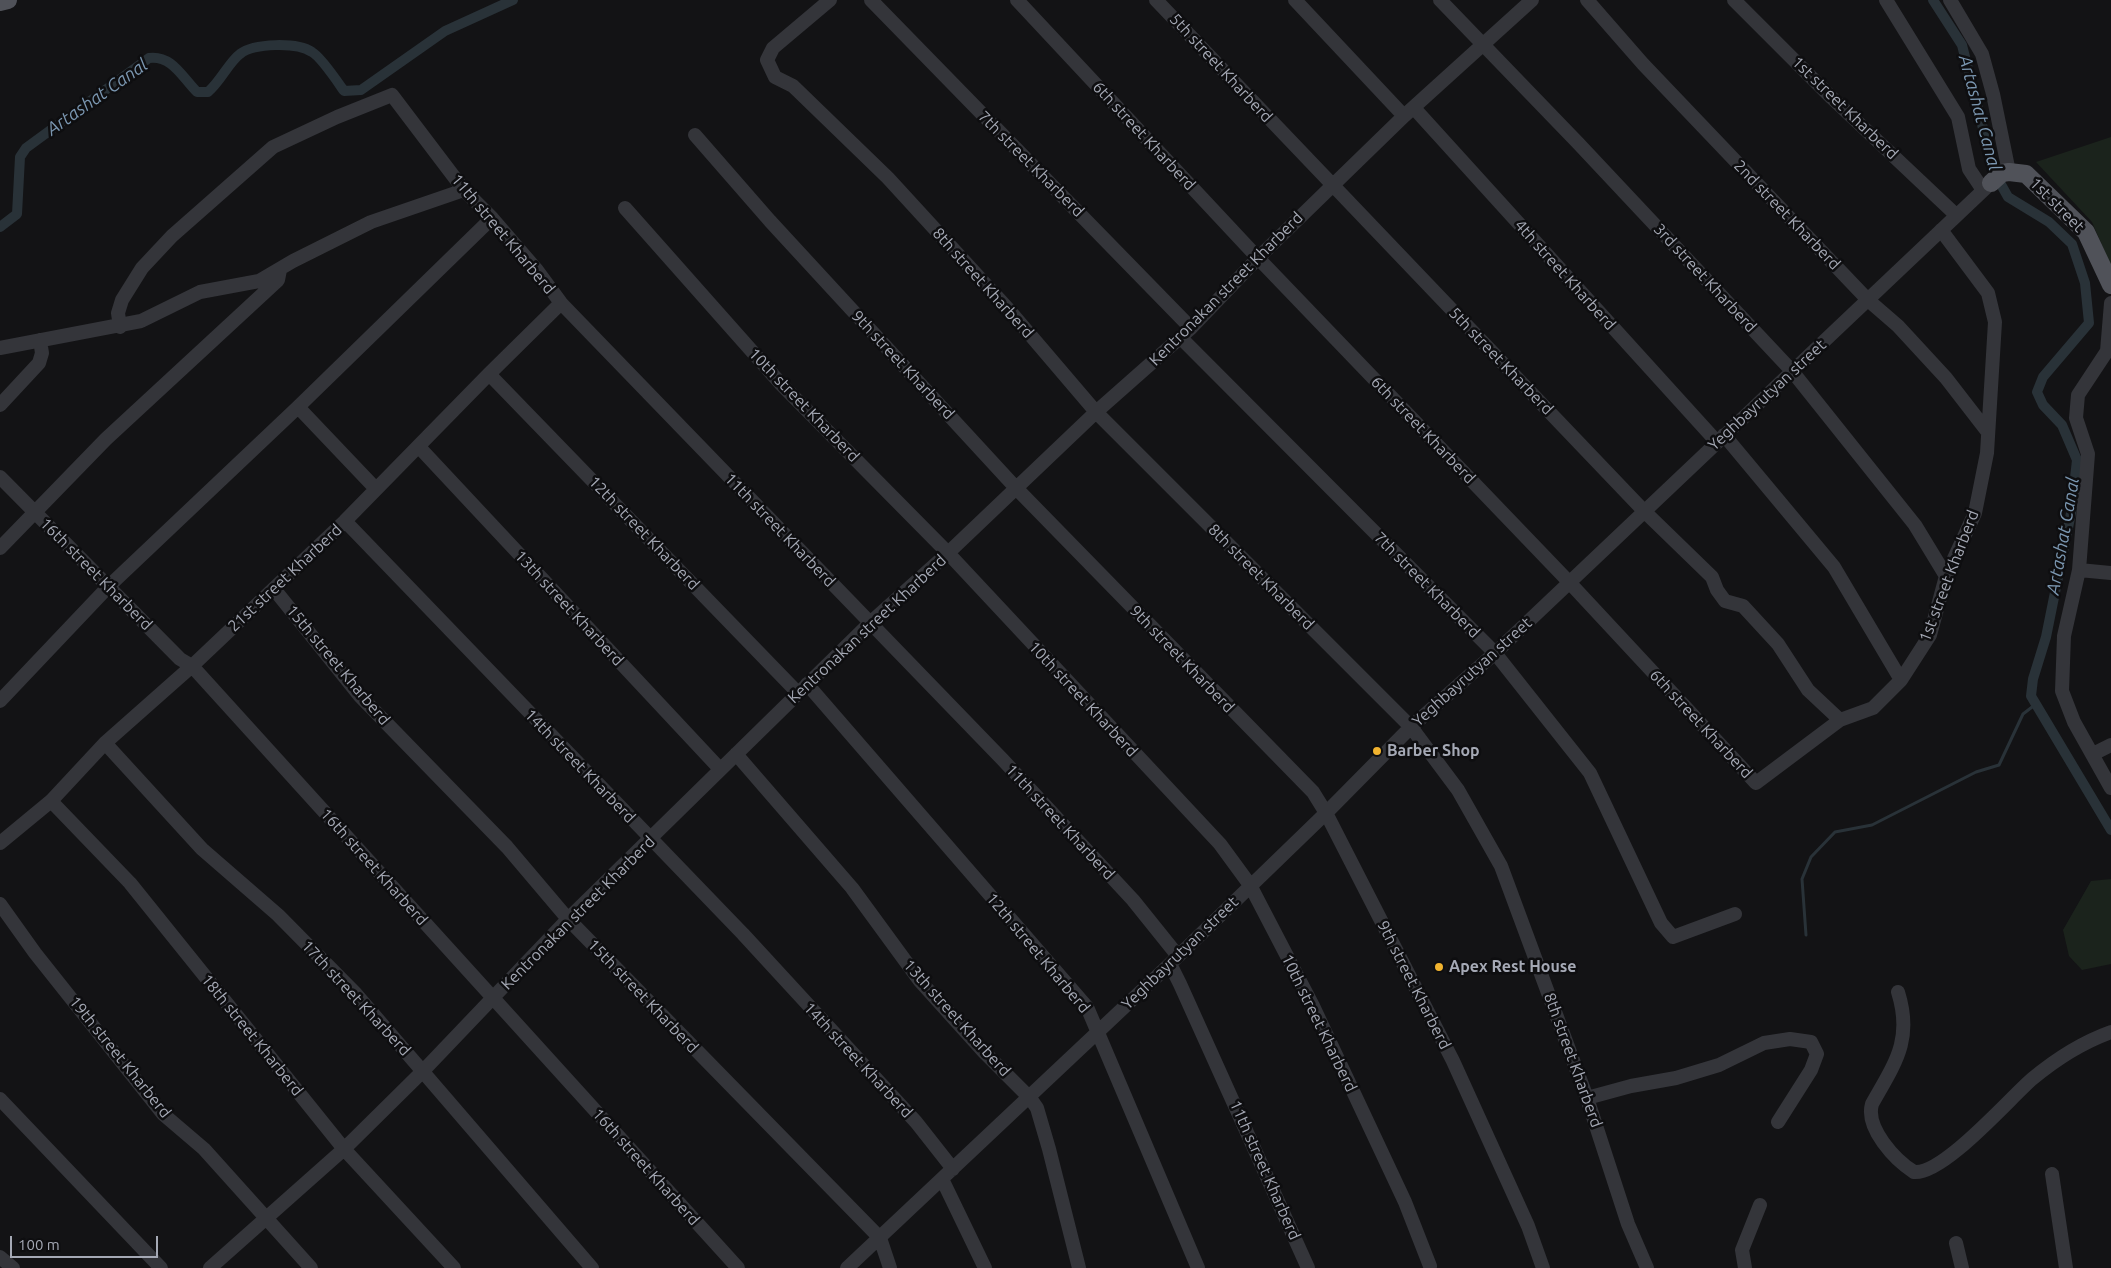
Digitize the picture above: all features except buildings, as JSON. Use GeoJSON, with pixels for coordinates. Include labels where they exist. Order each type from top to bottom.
{"type":"FeatureCollection","features":[{"type":"Feature","properties":{"kind":"main road"},"geometry":{"type":"LineString","coordinates":[[0,2],[8,0]]}},
{"type":"Feature","properties":{"kind":"main road","name":"1st street"},"geometry":{"type":"LineString","coordinates":[[1996,179],[2026,174],[2086,232],[2111,285]]}},
{"type":"Feature","properties":{"kind":"street","name":"8th street Kharberd"},"geometry":{"type":"LineString","coordinates":[[830,0],[773,48],[767,60],[775,78],[793,86],[888,178],[1009,310],[1096,412],[1411,727],[1458,790],[1502,866],[1587,1098],[1628,1224],[1647,1268]]}},
{"type":"Feature","properties":{"kind":"street","name":"7th street Kharberd"},"geometry":{"type":"LineString","coordinates":[[871,0],[1186,333],[1495,652],[1590,773],[1661,924],[1673,937],[1734,914]]}},
{"type":"Feature","properties":{"kind":"street","name":"6th street Kharberd"},"geometry":{"type":"LineString","coordinates":[[1017,0],[1258,258],[1569,582],[1756,783],[1840,720]]}},
{"type":"Feature","properties":{"kind":"street","name":"5th street Kharberd"},"geometry":{"type":"LineString","coordinates":[[1156,0],[1644,511],[1712,578],[1717,590],[1725,601],[1743,606],[1778,644],[1808,690],[1840,720]]}},
{"type":"Feature","properties":{"kind":"street","name":"4th street Kharberd"},"geometry":{"type":"LineString","coordinates":[[1295,0],[1409,112],[1721,439],[1834,567],[1901,680]]}},
{"type":"Feature","properties":{"kind":"street","name":"3rd street Kharberd"},"geometry":{"type":"LineString","coordinates":[[1440,0],[1792,371],[1915,525],[1946,576]]}},
{"type":"Feature","properties":{"kind":"street","name":"Kentronakan street Kharberd"},"geometry":{"type":"LineString","coordinates":[[210,1268],[344,1149],[423,1071],[568,919],[802,688],[870,623],[948,553],[1096,412],[1186,333],[1258,258],[1332,186],[1409,112],[1532,0]]}},
{"type":"Feature","properties":{"kind":"street","name":"2nd street Kharberd"},"geometry":{"type":"LineString","coordinates":[[1587,0],[1650,71],[1868,300],[1898,326],[1946,378],[1987,430]]}},
{"type":"Feature","properties":{"kind":"street","name":"1st street Kharberd"},"geometry":{"type":"LineString","coordinates":[[1734,0],[1832,98],[1956,215]]}},
{"type":"Feature","properties":{"kind":"street"},"geometry":{"type":"LineString","coordinates":[[1886,0],[1958,117],[1969,169],[1996,179],[1994,94],[1982,54],[1950,0]]}},
{"type":"Feature","properties":{"kind":"street","name":"11th street Kharberd"},"geometry":{"type":"LineString","coordinates":[[120,327],[118,313],[122,300],[142,268],[172,236],[273,147],[337,117],[392,95],[464,190],[492,218],[536,269],[561,303],[1002,760],[1133,900],[1174,960],[1184,993],[1308,1268]]}},
{"type":"Feature","properties":{"kind":"street","name":"9th street Kharberd"},"geometry":{"type":"LineString","coordinates":[[695,135],[770,221],[1016,488],[1313,792],[1453,1061],[1528,1226],[1543,1268]]}},
{"type":"Feature","properties":{"kind":"street","name":"Yeghbayrutyan street"},"geometry":{"type":"LineString","coordinates":[[847,1268],[1030,1098],[1174,960],[1326,814],[1411,727],[1495,652],[1996,179]]}},
{"type":"Feature","properties":{"kind":"street"},"geometry":{"type":"LineString","coordinates":[[0,348],[120,327],[142,321],[200,292],[259,281],[293,261],[371,222],[464,190]]}},
{"type":"Feature","properties":{"kind":"street","name":"10th street Kharberd"},"geometry":{"type":"LineString","coordinates":[[625,208],[781,384],[948,553],[1220,844],[1250,885],[1313,1006],[1405,1202],[1430,1266]]}},
{"type":"Feature","properties":{"kind":"street"},"geometry":{"type":"LineString","coordinates":[[0,701],[109,586],[298,407],[492,218]]}},
{"type":"Feature","properties":{"kind":"street","name":"1st street Kharberd"},"geometry":{"type":"LineString","coordinates":[[1840,720],[1872,708],[1901,680],[1930,635],[1946,576],[1976,513],[1986,453],[1995,322],[1988,293],[1941,230]]}},
{"type":"Feature","properties":{"kind":"street"},"geometry":{"type":"LineString","coordinates":[[0,548],[106,439],[278,280],[280,270]]}},
{"type":"Feature","properties":{"kind":"street","name":"21st street Kharberd"},"geometry":{"type":"LineString","coordinates":[[0,843],[51,801],[105,743],[192,666],[345,521],[561,303]]}},
{"type":"Feature","properties":{"kind":"street"},"geometry":{"type":"LineString","coordinates":[[2111,303],[2107,351],[2078,395],[2076,418],[2088,454],[2079,570],[2064,636],[2062,690],[2074,722],[2111,788]]}},
{"type":"Feature","properties":{"kind":"street"},"geometry":{"type":"LineString","coordinates":[[0,405],[39,363],[42,353],[40,340]]}},
{"type":"Feature","properties":{"kind":"street","name":"12th street Kharberd"},"geometry":{"type":"LineString","coordinates":[[489,374],[802,688],[1087,1007],[1198,1268]]}},
{"type":"Feature","properties":{"kind":"street"},"geometry":{"type":"LineString","coordinates":[[298,407],[376,489]]}},
{"type":"Feature","properties":{"kind":"street","name":"13th street Kharberd"},"geometry":{"type":"LineString","coordinates":[[419,447],[720,769]]}},
{"type":"Feature","properties":{"kind":"street","name":"16th street Kharberd"},"geometry":{"type":"LineString","coordinates":[[0,477],[180,659],[192,666],[738,1268]]}},
{"type":"Feature","properties":{"kind":"street","name":"14th street Kharberd"},"geometry":{"type":"LineString","coordinates":[[345,521],[742,934],[916,1122],[953,1169]]}},
{"type":"Feature","properties":{"kind":"street"},"geometry":{"type":"LineString","coordinates":[[2079,570],[2111,573]]}},
{"type":"Feature","properties":{"kind":"street","name":"15th street Kharberd"},"geometry":{"type":"LineString","coordinates":[[274,588],[360,696],[508,847],[568,919],[880,1238],[890,1268]]}},
{"type":"Feature","properties":{"kind":"street","name":"17th street Kharberd"},"geometry":{"type":"LineString","coordinates":[[105,743],[202,849],[278,915],[356,994],[592,1268]]}},
{"type":"Feature","properties":{"kind":"street"},"geometry":{"type":"LineString","coordinates":[[2093,754],[2111,745]]}},
{"type":"Feature","properties":{"kind":"street","name":"13th street Kharberd"},"geometry":{"type":"LineString","coordinates":[[736,754],[852,888],[920,981],[984,1052],[1030,1098],[1036,1108],[1049,1149],[1079,1268]]}},
{"type":"Feature","properties":{"kind":"street","name":"18th street Kharberd"},"geometry":{"type":"LineString","coordinates":[[51,801],[130,883],[344,1149],[454,1268]]}},
{"type":"Feature","properties":{"kind":"street","name":"19th street Kharberd"},"geometry":{"type":"LineString","coordinates":[[0,904],[41,960],[163,1114],[204,1149],[311,1268]]}},
{"type":"Feature","properties":{"kind":"street"},"geometry":{"type":"LineString","coordinates":[[1898,992],[1905,1021],[1903,1041],[1872,1104],[1870,1114],[1883,1142],[1893,1156],[1914,1172],[1930,1169],[1952,1154],[2032,1079],[2077,1048],[2111,1032]]}},
{"type":"Feature","properties":{"kind":"street"},"geometry":{"type":"LineString","coordinates":[[1587,1098],[1632,1086],[1676,1078],[1719,1065],[1764,1043],[1790,1039],[1811,1042],[1816,1054],[1811,1070],[1778,1122]]}},
{"type":"Feature","properties":{"kind":"street"},"geometry":{"type":"LineString","coordinates":[[0,1099],[161,1268]]}},
{"type":"Feature","properties":{"kind":"street"},"geometry":{"type":"LineString","coordinates":[[2052,1174],[2066,1268]]}},
{"type":"Feature","properties":{"kind":"street"},"geometry":{"type":"LineString","coordinates":[[942,1178],[985,1268]]}},
{"type":"Feature","properties":{"kind":"street"},"geometry":{"type":"LineString","coordinates":[[1746,1268],[1742,1250],[1760,1205]]}},
{"type":"Feature","properties":{"kind":"street"},"geometry":{"type":"LineString","coordinates":[[1956,1243],[1962,1268]]}},
{"type":"Feature","properties":{"kind":"street"},"geometry":{"type":"LineString","coordinates":[[0,1257],[13,1268]]}},
{"type":"Feature","properties":{"kind":"shaded area"},"geometry":{"type":"Polygon","coordinates":[[[2111,137],[2111,266],[2092,222],[2036,162],[2111,137]]]}},
{"type":"Feature","properties":{"kind":"shaded area"},"geometry":{"type":"Polygon","coordinates":[[[2111,879],[2111,964],[2082,970],[2069,956],[2063,930],[2091,881],[2111,879]]]}},
{"type":"Feature","properties":{"kind":"waterway","name":"Artashat Canal"},"geometry":{"type":"LineString","coordinates":[[0,227],[17,214],[20,157],[26,148],[149,58],[157,58],[170,63],[197,92],[208,92],[236,57],[246,50],[265,46],[286,45],[305,49],[316,55],[344,91],[361,90],[445,31],[513,0]]}},
{"type":"Feature","properties":{"kind":"waterway","name":"Artashat Canal"},"geometry":{"type":"LineString","coordinates":[[1933,0],[1962,45],[1994,172],[2008,197],[2049,222],[2072,244],[2085,283],[2089,323],[2043,377],[2037,392],[2043,405],[2062,425],[2077,460],[2071,513],[2046,637],[2033,679],[2031,696],[2111,830]]}},
{"type":"Feature","properties":{"kind":"waterway"},"geometry":{"type":"LineString","coordinates":[[1806,935],[1802,879],[1811,857],[1835,832],[1872,825],[1976,772],[1999,765],[2023,714],[2036,704]]}},
{"type":"Feature","properties":{"kind":"place","name":"Barber Shop"},"geometry":{"type":"Point","coordinates":[1377,751]}},
{"type":"Feature","properties":{"kind":"place","name":"Apex Rest House"},"geometry":{"type":"Point","coordinates":[1439,967]}}]}
